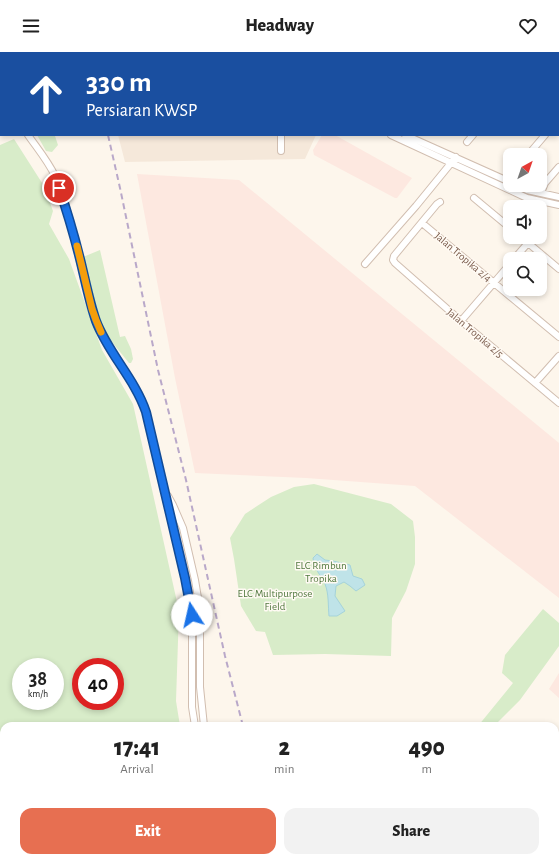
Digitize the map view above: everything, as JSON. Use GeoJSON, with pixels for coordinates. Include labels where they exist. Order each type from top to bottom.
{"type":"FeatureCollection","features":[{"type":"Feature","properties":{"kind":"street"},"geometry":{"type":"LineString","coordinates":[[29,136],[54,174],[76,245],[91,304],[100,330],[127,374],[146,412],[185,578],[192,615],[192,707],[194,722]]}},
{"type":"Feature","properties":{"kind":"street"},"geometry":{"type":"LineString","coordinates":[[281,136],[281,151]]}},
{"type":"Feature","properties":{"kind":"street"},"geometry":{"type":"LineString","coordinates":[[393,136],[527,198],[559,205]]}},
{"type":"Feature","properties":{"kind":"street"},"geometry":{"type":"LineString","coordinates":[[407,136],[503,179]]}},
{"type":"Feature","properties":{"kind":"street"},"geometry":{"type":"LineString","coordinates":[[467,142],[472,136]]}},
{"type":"Feature","properties":{"kind":"street"},"geometry":{"type":"LineString","coordinates":[[534,148],[544,136]]}},
{"type":"Feature","properties":{"kind":"street"},"geometry":{"type":"LineString","coordinates":[[365,264],[416,206],[456,157]]}},
{"type":"Feature","properties":{"kind":"street"},"geometry":{"type":"LineString","coordinates":[[541,193],[545,183],[559,167]]}},
{"type":"Feature","properties":{"kind":"street"},"geometry":{"type":"LineString","coordinates":[[536,192],[559,197]]}},
{"type":"Feature","properties":{"kind":"street"},"geometry":{"type":"LineString","coordinates":[[474,198],[503,222]]}},
{"type":"Feature","properties":{"kind":"street"},"geometry":{"type":"LineString","coordinates":[[422,223],[440,202]]}},
{"type":"Feature","properties":{"kind":"street","name":"Jalan Tropika 2/5"},"geometry":{"type":"LineString","coordinates":[[422,223],[394,256],[393,260],[395,263],[461,321],[559,403]]}},
{"type":"Feature","properties":{"kind":"street","name":"Jalan Tropika 2/4"},"geometry":{"type":"LineString","coordinates":[[422,223],[559,337]]}},
{"type":"Feature","properties":{"kind":"street"},"geometry":{"type":"LineString","coordinates":[[520,252],[527,244]]}},
{"type":"Feature","properties":{"kind":"street"},"geometry":{"type":"LineString","coordinates":[[529,244],[559,269]]}},
{"type":"Feature","properties":{"kind":"street"},"geometry":{"type":"LineString","coordinates":[[461,321],[503,272]]}},
{"type":"Feature","properties":{"kind":"street"},"geometry":{"type":"LineString","coordinates":[[535,383],[559,356]]}},
{"type":"Feature","properties":{"kind":"street"},"geometry":{"type":"LineString","coordinates":[[165,491],[183,528],[195,580],[200,610],[200,687],[204,722]]}},
{"type":"Feature","properties":{"kind":"shaded area"},"geometry":{"type":"Polygon","coordinates":[[[118,136],[316,136],[305,159],[125,162],[118,136]]]}},
{"type":"Feature","properties":{"kind":"shaded area"},"geometry":{"type":"Polygon","coordinates":[[[321,136],[337,136],[412,178],[397,198],[395,198],[314,155],[313,150],[321,136]]]}},
{"type":"Feature","properties":{"kind":"shaded area"},"geometry":{"type":"Polygon","coordinates":[[[137,174],[239,180],[559,443],[559,598],[415,486],[306,478],[195,473],[175,378],[137,174]]]}},
{"type":"Feature","properties":{"kind":"shaded area"},"geometry":{"type":"Polygon","coordinates":[[[559,673],[559,698],[549,689],[559,673]]]}},
{"type":"Feature","properties":{"kind":"green space"},"geometry":{"type":"Polygon","coordinates":[[[38,136],[55,136],[58,145],[52,152],[46,151],[38,136]]]}},
{"type":"Feature","properties":{"kind":"green space"},"geometry":{"type":"Polygon","coordinates":[[[14,139],[44,186],[53,211],[49,224],[69,259],[102,350],[133,404],[179,611],[176,701],[179,722],[0,722],[0,145],[14,139]]]}},
{"type":"Feature","properties":{"kind":"green space"},"geometry":{"type":"Polygon","coordinates":[[[100,250],[120,337],[125,336],[131,349],[133,359],[131,363],[129,363],[103,331],[83,257],[100,250]]]}},
{"type":"Feature","properties":{"kind":"green space","name":"ELC Rimbun Tropika"},"geometry":{"type":"Polygon","coordinates":[[[314,484],[391,504],[413,521],[415,537],[415,564],[406,591],[392,618],[391,656],[325,654],[273,655],[265,632],[256,631],[241,606],[230,538],[245,514],[271,497],[294,487],[314,484]]]}},
{"type":"Feature","properties":{"kind":"green space"},"geometry":{"type":"Polygon","coordinates":[[[543,609],[559,623],[559,646],[520,700],[498,722],[481,722],[513,683],[502,673],[505,655],[543,609]]]}},
{"type":"Feature","properties":{"kind":"water"},"geometry":{"type":"Polygon","coordinates":[[[317,554],[325,560],[350,565],[353,576],[362,579],[365,585],[356,591],[344,582],[336,586],[335,596],[345,611],[337,616],[329,616],[328,596],[325,584],[316,569],[313,558],[317,554]]]}},
{"type":"Feature","properties":{"kind":"railway"},"geometry":{"type":"LineString","coordinates":[[108,136],[158,370],[186,480],[225,656],[242,722]]}},
{"type":"Feature","properties":{"kind":"slow traffic"},"geometry":{"type":"LineString","coordinates":[[77,246],[92,309],[101,332]]}},
{"type":"Feature","properties":{"kind":"route"},"geometry":{"type":"LineString","coordinates":[[59,188],[96,320],[105,339],[138,394],[146,412],[185,578],[192,615]]}},
{"type":"Feature","properties":{"kind":"park label","name":"ELC Multipurpose Field"},"geometry":{"type":"Point","coordinates":[275,599]}}]}
